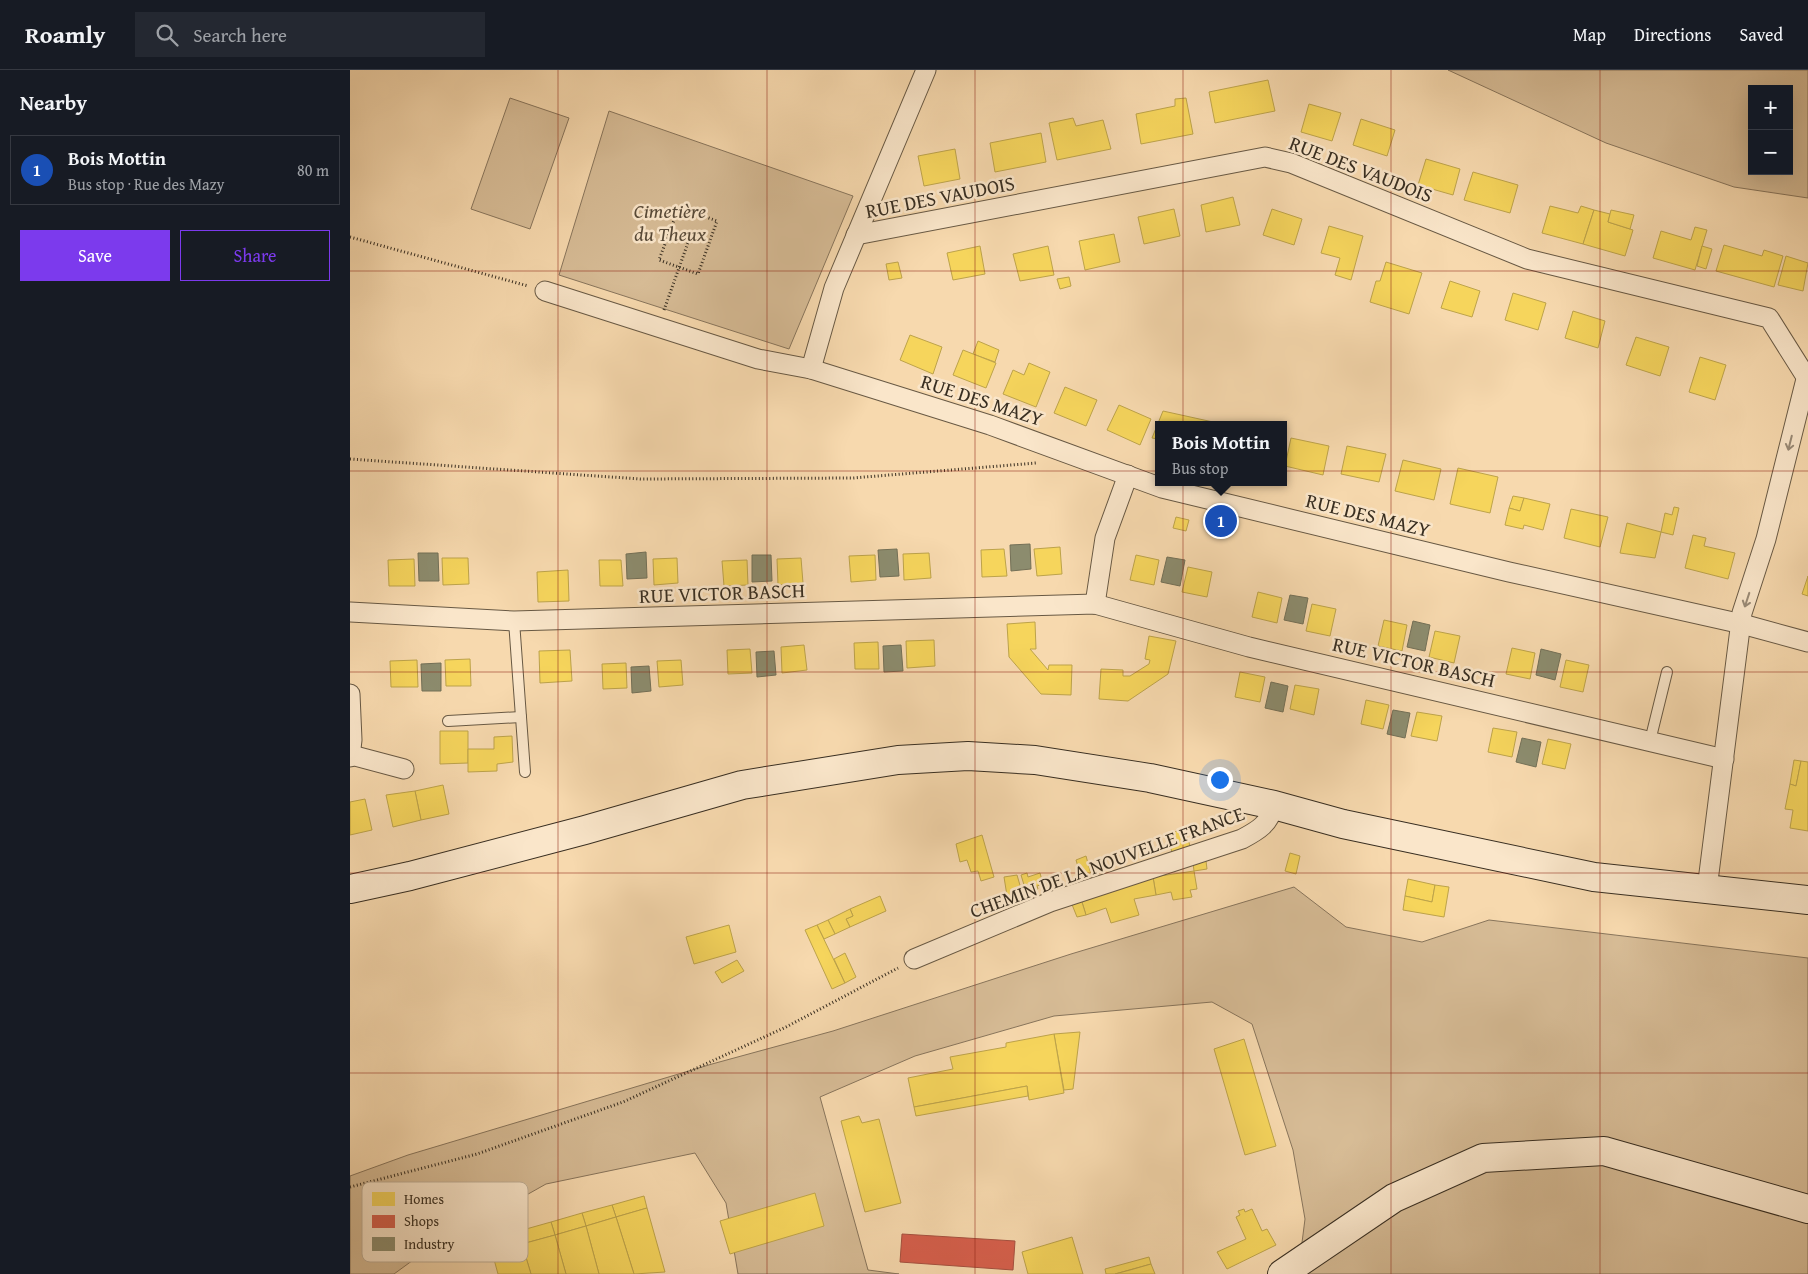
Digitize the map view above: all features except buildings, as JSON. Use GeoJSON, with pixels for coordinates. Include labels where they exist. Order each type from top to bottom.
{"type":"FeatureCollection","features":[{"type":"Feature","properties":{"kind":"main road"},"geometry":{"type":"LineString","coordinates":[[350,889],[410,876],[584,830],[742,785],[898,760],[968,756],[1035,760],[1150,778],[1274,805],[1343,824],[1594,878],[1808,900]]}},
{"type":"Feature","properties":{"kind":"main road"},"geometry":{"type":"LineString","coordinates":[[1282,1274],[1394,1198],[1483,1158],[1604,1151],[1808,1209]]}},
{"type":"Feature","properties":{"kind":"street"},"geometry":{"type":"LineString","coordinates":[[811,369],[834,288],[926,70]]}},
{"type":"Feature","properties":{"kind":"street","name":"RUE DES VAUDOIS"},"geometry":{"type":"LineString","coordinates":[[856,236],[1265,157],[1291,163],[1527,259],[1769,318],[1807,379]]}},
{"type":"Feature","properties":{"kind":"street","name":"RUE DES MAZY"},"geometry":{"type":"LineString","coordinates":[[545,291],[758,359],[811,369],[990,424],[1155,485]]}},
{"type":"Feature","properties":{"kind":"street"},"geometry":{"type":"LineString","coordinates":[[1707,889],[1742,614],[1766,539],[1807,379]]}},
{"type":"Feature","properties":{"kind":"street"},"geometry":{"type":"LineString","coordinates":[[1095,604],[1105,538],[1128,475]]}},
{"type":"Feature","properties":{"kind":"street","name":"RUE DES MAZY"},"geometry":{"type":"LineString","coordinates":[[1157,486],[1509,572],[1742,624],[1808,642]]}},
{"type":"Feature","properties":{"kind":"street","name":"RUE VICTOR BASCH"},"geometry":{"type":"LineString","coordinates":[[350,612],[514,621],[1095,604],[1249,647],[1724,759]]}},
{"type":"Feature","properties":{"kind":"street"},"geometry":{"type":"LineString","coordinates":[[350,694],[351,756],[404,769]]}},
{"type":"Feature","properties":{"kind":"street","name":"CHEMIN DE LA NOUVELLE FRANCE"},"geometry":{"type":"LineString","coordinates":[[914,959],[1050,902],[1242,839],[1261,829],[1270,818],[1274,805]]}},
{"type":"Feature","properties":{"kind":"lane"},"geometry":{"type":"LineString","coordinates":[[514,621],[525,772]]}},
{"type":"Feature","properties":{"kind":"lane"},"geometry":{"type":"LineString","coordinates":[[1650,741],[1667,672]]}},
{"type":"Feature","properties":{"kind":"lane"},"geometry":{"type":"LineString","coordinates":[[448,721],[521,717]]}},
{"type":"Feature","properties":{"kind":"path"},"geometry":{"type":"LineString","coordinates":[[678,207],[717,221],[698,274],[679,267],[660,260],[678,207]]}},
{"type":"Feature","properties":{"kind":"path"},"geometry":{"type":"LineString","coordinates":[[658,327],[690,237]]}},
{"type":"Feature","properties":{"kind":"path"},"geometry":{"type":"LineString","coordinates":[[350,238],[545,291]]}},
{"type":"Feature","properties":{"kind":"path"},"geometry":{"type":"LineString","coordinates":[[350,459],[640,479],[852,478],[1046,463]]}},
{"type":"Feature","properties":{"kind":"path"},"geometry":{"type":"LineString","coordinates":[[369,1182],[476,1154],[623,1102],[786,1027],[914,959]]}},
{"type":"Feature","properties":{"kind":"green space"},"geometry":{"type":"Polygon","coordinates":[[[1448,70],[1808,70],[1808,198],[1734,187],[1606,143],[1448,70]]]}},
{"type":"Feature","properties":{"kind":"green space"},"geometry":{"type":"Polygon","coordinates":[[[510,98],[569,118],[530,229],[471,209],[510,98]]]}},
{"type":"Feature","properties":{"kind":"green space","name":"Cimetière du Theux"},"geometry":{"type":"Polygon","coordinates":[[[609,111],[853,196],[789,349],[559,275],[609,111]]]}},
{"type":"Feature","properties":{"kind":"green space"},"geometry":{"type":"Polygon","coordinates":[[[1294,887],[1346,927],[1422,942],[1489,920],[1808,958],[1808,1274],[1298,1274],[1305,1219],[1293,1150],[1252,1024],[1212,1002],[1054,1016],[915,1056],[820,1097],[868,1270],[899,1274],[738,1274],[726,1203],[695,1153],[546,1184],[528,1194],[528,1182],[362,1182],[362,1262],[410,1262],[394,1274],[350,1274],[350,1176],[408,1155],[712,1064],[833,1031],[1071,954],[1294,887]]]}},
{"type":"Feature","properties":{"kind":"place","name":"Bois Mottin"},"geometry":{"type":"Point","coordinates":[1221,521]}}]}
